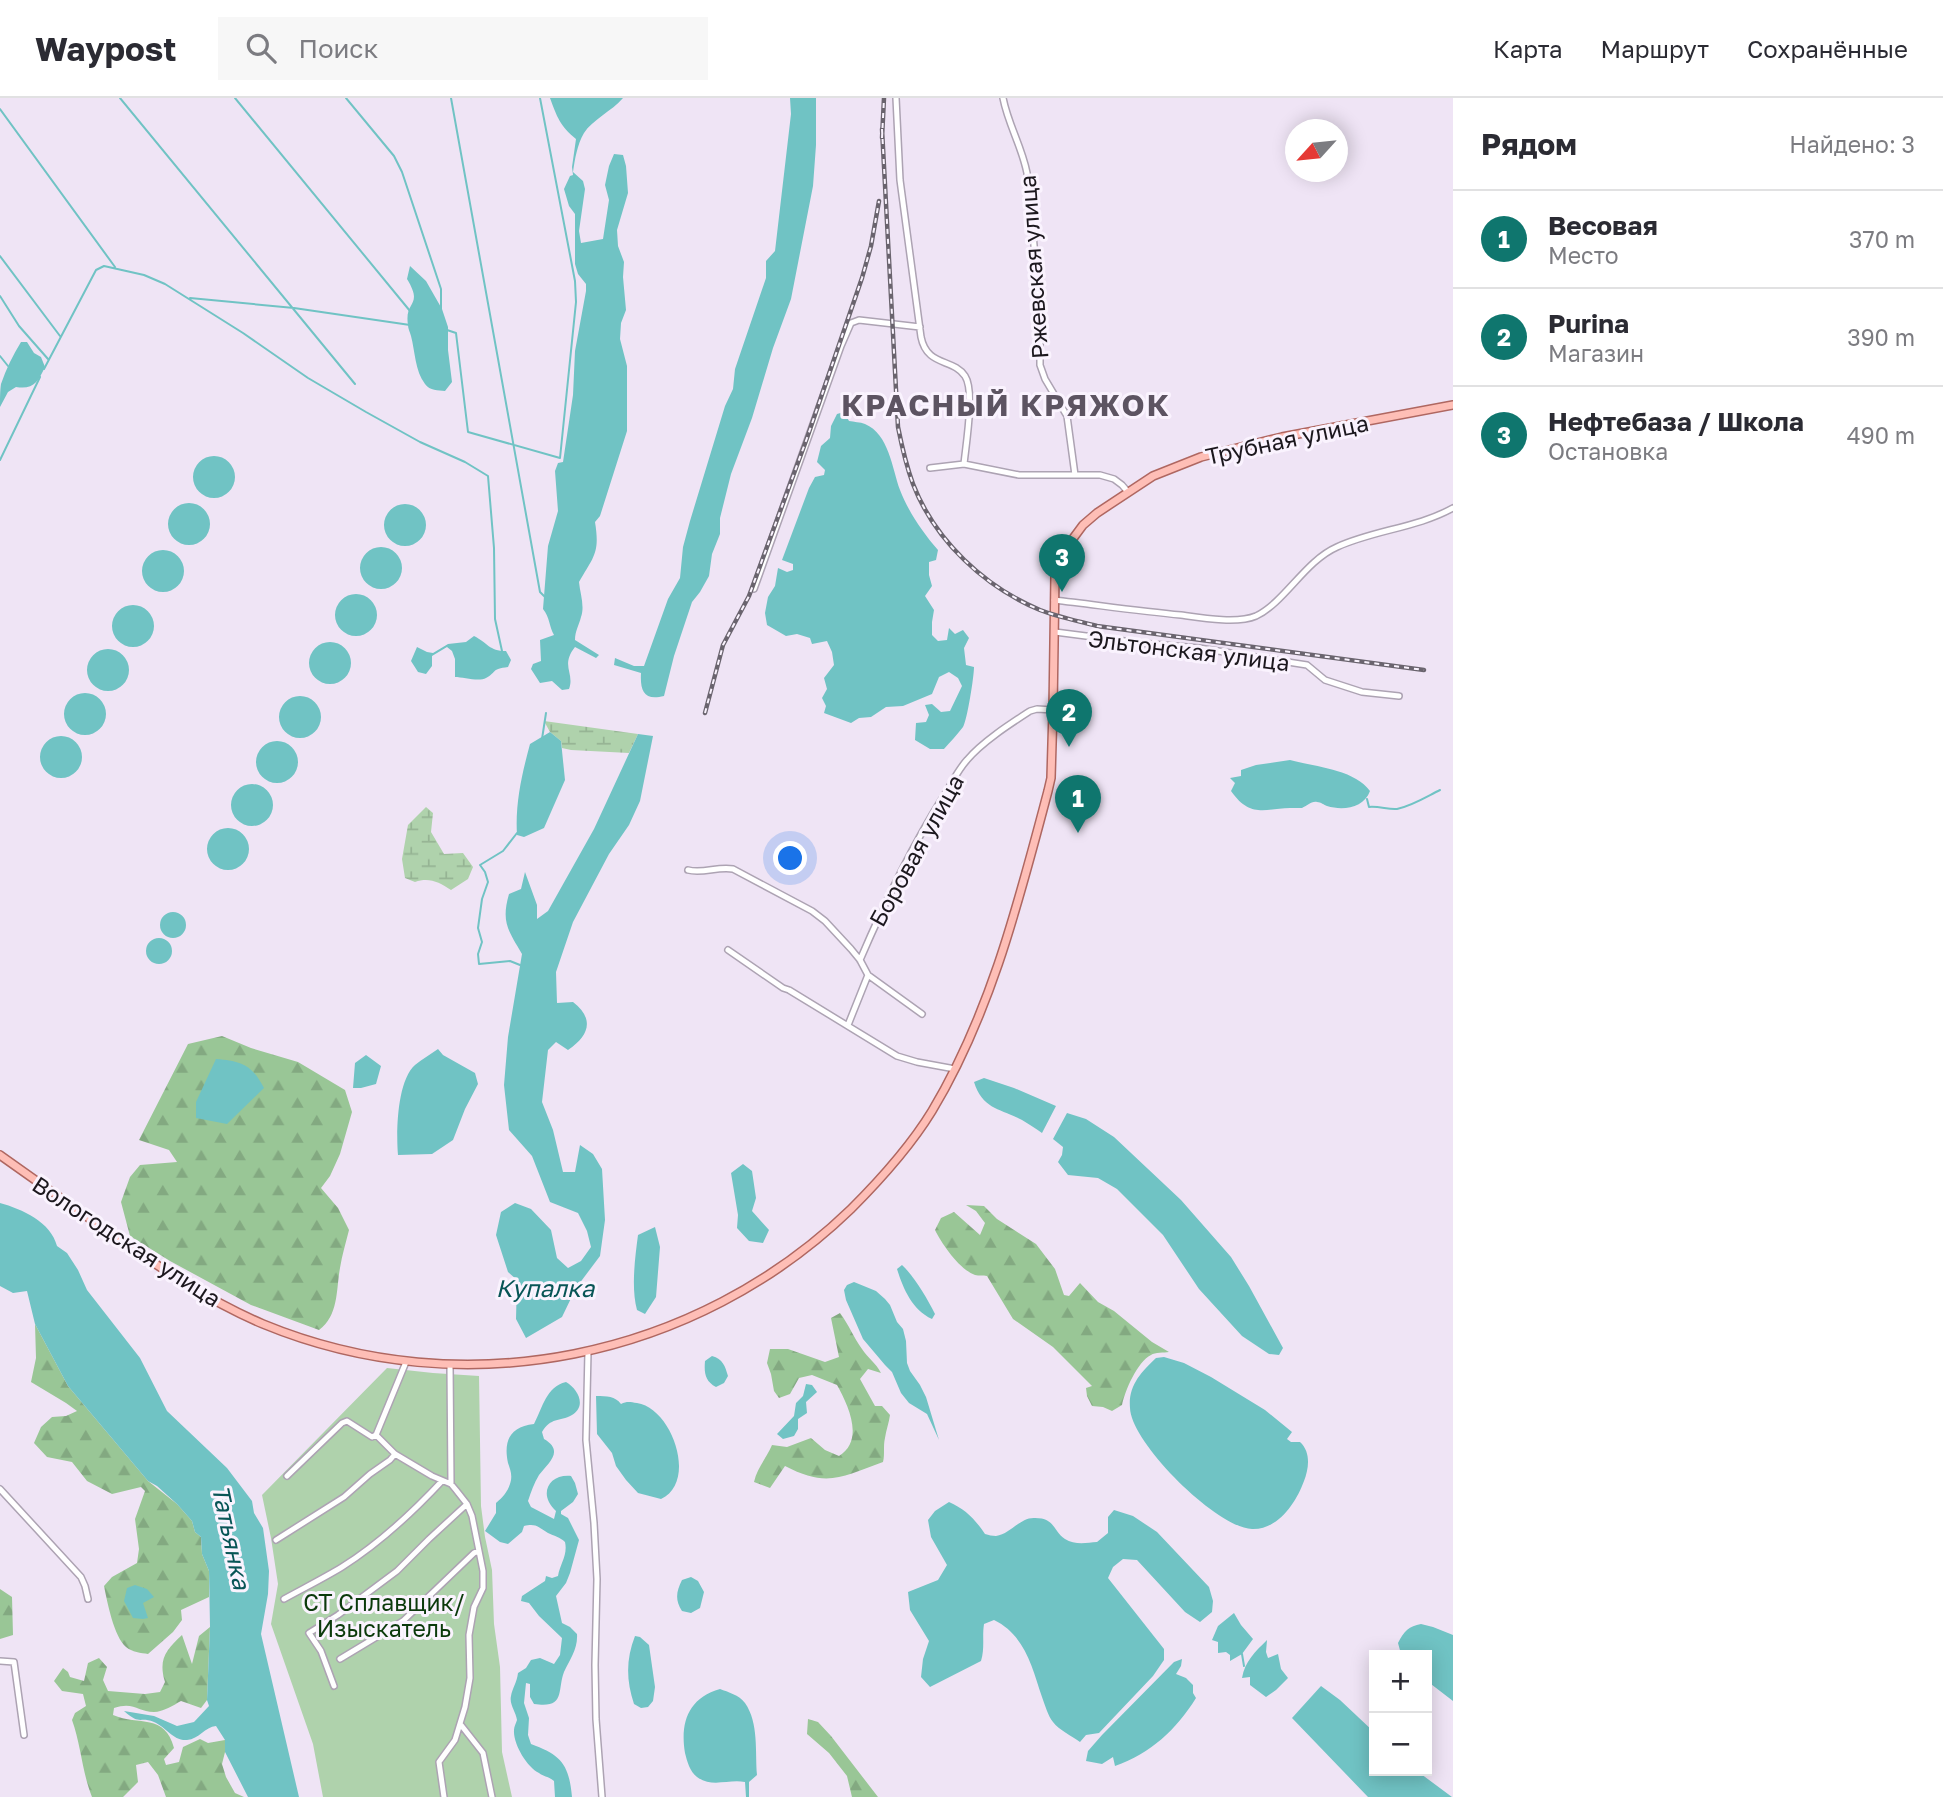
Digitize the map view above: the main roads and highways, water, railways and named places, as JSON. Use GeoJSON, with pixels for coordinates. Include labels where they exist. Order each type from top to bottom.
{"type":"FeatureCollection","features":[{"type":"Feature","properties":{"kind":"main road","name":"Трубная улица"},"geometry":{"type":"LineString","coordinates":[[1054,600],[1056,569],[1066,547],[1089,519],[1153,476],[1227,450],[1453,405]]}},
{"type":"Feature","properties":{"kind":"main road","name":"Вологодская улица"},"geometry":{"type":"LineString","coordinates":[[0,1155],[144,1257],[199,1292],[264,1324],[346,1350],[406,1362],[450,1365],[532,1360],[587,1352],[660,1331],[698,1314],[762,1280],[811,1245],[872,1188],[933,1110],[955,1069],[976,1025],[1012,922],[1051,778],[1054,600]]}},
{"type":"Feature","properties":{"kind":"water"},"geometry":{"type":"Polygon","coordinates":[[[550,98],[623,98],[588,128],[578,147],[573,172],[583,181],[585,189],[579,231],[581,243],[603,239],[609,200],[605,185],[614,154],[623,155],[628,193],[617,230],[618,246],[624,262],[626,310],[621,323],[620,339],[627,366],[627,431],[600,516],[595,522],[596,548],[579,582],[583,608],[575,637],[575,640],[599,655],[596,658],[575,647],[568,664],[569,689],[562,690],[552,681],[540,683],[531,669],[533,664],[541,661],[540,640],[554,635],[543,609],[548,546],[558,511],[555,471],[558,463],[563,462],[573,395],[575,351],[586,284],[578,274],[575,264],[575,214],[569,206],[564,189],[573,175],[572,167],[576,139],[560,121],[550,98]]]}},
{"type":"Feature","properties":{"kind":"water"},"geometry":{"type":"Polygon","coordinates":[[[790,98],[816,98],[813,186],[791,299],[731,474],[709,576],[692,602],[664,696],[652,697],[643,690],[641,673],[614,665],[615,658],[634,666],[644,666],[668,599],[680,578],[683,547],[690,521],[725,406],[733,389],[735,369],[766,278],[766,261],[775,251],[791,114],[790,98]]]}},
{"type":"Feature","properties":{"kind":"water"},"geometry":{"type":"Polygon","coordinates":[[[410,266],[426,281],[442,309],[448,327],[452,382],[445,391],[427,386],[417,367],[408,326],[409,311],[414,299],[407,279],[410,266]]]}},
{"type":"Feature","properties":{"kind":"water"},"geometry":{"type":"Polygon","coordinates":[[[21,342],[27,342],[34,353],[41,357],[45,367],[34,384],[16,387],[8,392],[0,407],[1,384],[21,342]]]}},
{"type":"Feature","properties":{"kind":"water"},"geometry":{"type":"Polygon","coordinates":[[[844,412],[849,421],[865,424],[885,443],[907,506],[938,550],[936,560],[929,562],[932,586],[925,596],[934,610],[932,635],[938,641],[947,640],[949,628],[955,634],[963,630],[969,638],[964,648],[966,665],[974,667],[966,716],[963,727],[944,749],[930,749],[915,740],[916,723],[926,722],[929,715],[925,705],[932,704],[941,712],[950,711],[962,686],[958,678],[949,672],[939,677],[932,694],[903,706],[886,707],[871,717],[859,718],[851,723],[824,713],[826,706],[822,698],[827,689],[824,678],[834,665],[827,641],[812,644],[810,638],[797,634],[786,636],[767,625],[765,613],[768,597],[775,586],[778,568],[787,572],[793,570],[793,564],[782,560],[809,488],[815,477],[824,475],[825,470],[817,462],[821,446],[830,438],[831,426],[837,414],[844,412]]]}},
{"type":"Feature","properties":{"kind":"water"},"geometry":{"type":"Polygon","coordinates":[[[214,456],[229,462],[235,477],[229,492],[214,498],[199,492],[193,477],[199,462],[214,456]]]}},
{"type":"Feature","properties":{"kind":"water"},"geometry":{"type":"Polygon","coordinates":[[[189,503],[204,509],[210,524],[204,539],[189,545],[174,539],[168,524],[174,509],[189,503]]]}},
{"type":"Feature","properties":{"kind":"water"},"geometry":{"type":"Polygon","coordinates":[[[405,504],[420,510],[426,525],[420,540],[405,546],[390,540],[384,525],[390,510],[405,504]]]}},
{"type":"Feature","properties":{"kind":"water"},"geometry":{"type":"Polygon","coordinates":[[[381,547],[396,553],[402,568],[396,583],[381,589],[366,583],[360,568],[366,553],[381,547]]]}},
{"type":"Feature","properties":{"kind":"water"},"geometry":{"type":"Polygon","coordinates":[[[163,550],[178,556],[184,571],[178,586],[163,592],[148,586],[142,571],[148,556],[163,550]]]}},
{"type":"Feature","properties":{"kind":"water"},"geometry":{"type":"Polygon","coordinates":[[[356,594],[371,600],[377,615],[371,630],[356,636],[341,630],[335,615],[341,600],[356,594]]]}},
{"type":"Feature","properties":{"kind":"water"},"geometry":{"type":"Polygon","coordinates":[[[133,605],[148,611],[154,626],[148,641],[133,647],[118,641],[112,626],[118,611],[133,605]]]}},
{"type":"Feature","properties":{"kind":"water"},"geometry":{"type":"Polygon","coordinates":[[[474,636],[492,648],[506,651],[511,660],[508,667],[496,670],[483,679],[455,677],[455,659],[447,647],[432,656],[432,666],[426,674],[418,672],[411,661],[417,647],[433,653],[448,644],[466,642],[474,636]]]}},
{"type":"Feature","properties":{"kind":"water"},"geometry":{"type":"Polygon","coordinates":[[[330,642],[345,648],[351,663],[345,678],[330,684],[315,678],[309,663],[315,648],[330,642]]]}},
{"type":"Feature","properties":{"kind":"water"},"geometry":{"type":"Polygon","coordinates":[[[108,649],[123,655],[129,670],[123,685],[108,691],[93,685],[87,670],[93,655],[108,649]]]}},
{"type":"Feature","properties":{"kind":"water"},"geometry":{"type":"Polygon","coordinates":[[[85,693],[100,699],[106,714],[100,729],[85,735],[70,729],[64,714],[70,699],[85,693]]]}},
{"type":"Feature","properties":{"kind":"water"},"geometry":{"type":"Polygon","coordinates":[[[300,696],[315,702],[321,717],[315,732],[300,738],[285,732],[279,717],[285,702],[300,696]]]}},
{"type":"Feature","properties":{"kind":"water"},"geometry":{"type":"Polygon","coordinates":[[[550,732],[561,741],[565,780],[544,828],[524,837],[517,835],[517,812],[527,755],[530,744],[550,732]]]}},
{"type":"Feature","properties":{"kind":"water","name":"Купалка"},"geometry":{"type":"Polygon","coordinates":[[[638,734],[653,736],[640,801],[573,922],[556,972],[557,1003],[573,1002],[584,1015],[587,1027],[581,1039],[568,1050],[556,1042],[548,1050],[542,1102],[553,1130],[563,1172],[575,1172],[580,1145],[593,1154],[602,1169],[605,1220],[600,1256],[576,1288],[562,1317],[526,1338],[516,1319],[517,1280],[508,1272],[496,1235],[501,1212],[515,1203],[531,1209],[551,1230],[557,1258],[568,1268],[581,1261],[591,1247],[578,1213],[550,1202],[532,1156],[509,1130],[504,1085],[508,1037],[522,954],[507,926],[507,904],[509,894],[521,889],[525,872],[537,905],[537,919],[548,911],[594,829],[638,734]]]}},
{"type":"Feature","properties":{"kind":"water"},"geometry":{"type":"Polygon","coordinates":[[[61,736],[76,742],[82,757],[76,772],[61,778],[46,772],[40,757],[46,742],[61,736]]]}},
{"type":"Feature","properties":{"kind":"water"},"geometry":{"type":"Polygon","coordinates":[[[277,741],[292,747],[298,762],[292,777],[277,783],[262,777],[256,762],[262,747],[277,741]]]}},
{"type":"Feature","properties":{"kind":"water"},"geometry":{"type":"Polygon","coordinates":[[[1290,760],[1344,773],[1370,791],[1363,801],[1352,807],[1333,807],[1315,802],[1302,808],[1258,810],[1245,805],[1231,791],[1235,783],[1230,778],[1241,776],[1241,770],[1290,760]]]}},
{"type":"Feature","properties":{"kind":"water"},"geometry":{"type":"Polygon","coordinates":[[[252,784],[267,790],[273,805],[267,820],[252,826],[237,820],[231,805],[237,790],[252,784]]]}},
{"type":"Feature","properties":{"kind":"water"},"geometry":{"type":"Polygon","coordinates":[[[228,828],[243,834],[249,849],[243,864],[228,870],[213,864],[207,849],[213,834],[228,828]]]}},
{"type":"Feature","properties":{"kind":"water"},"geometry":{"type":"Polygon","coordinates":[[[173,912],[182,916],[186,925],[182,934],[173,938],[164,934],[160,925],[164,916],[173,912]]]}},
{"type":"Feature","properties":{"kind":"water"},"geometry":{"type":"Polygon","coordinates":[[[159,938],[168,942],[172,951],[168,960],[159,964],[150,960],[146,951],[150,942],[159,938]]]}},
{"type":"Feature","properties":{"kind":"water"},"geometry":{"type":"Polygon","coordinates":[[[438,1049],[443,1055],[475,1073],[478,1084],[453,1140],[432,1154],[398,1155],[398,1121],[404,1083],[415,1065],[438,1049]]]}},
{"type":"Feature","properties":{"kind":"water"},"geometry":{"type":"Polygon","coordinates":[[[366,1055],[381,1066],[376,1084],[353,1088],[355,1063],[366,1055]]]}},
{"type":"Feature","properties":{"kind":"water"},"geometry":{"type":"Polygon","coordinates":[[[216,1059],[233,1061],[250,1069],[264,1088],[227,1124],[196,1118],[196,1102],[216,1059]]]}},
{"type":"Feature","properties":{"kind":"water"},"geometry":{"type":"Polygon","coordinates":[[[984,1078],[1056,1106],[1042,1133],[987,1103],[974,1082],[984,1078]]]}},
{"type":"Feature","properties":{"kind":"water"},"geometry":{"type":"Polygon","coordinates":[[[1067,1113],[1086,1119],[1114,1137],[1181,1200],[1231,1257],[1283,1348],[1279,1355],[1269,1354],[1242,1336],[1199,1289],[1163,1235],[1117,1189],[1098,1178],[1068,1175],[1058,1162],[1063,1147],[1053,1139],[1067,1113]]]}},
{"type":"Feature","properties":{"kind":"water"},"geometry":{"type":"Polygon","coordinates":[[[743,1164],[752,1171],[756,1198],[752,1211],[769,1230],[763,1243],[749,1241],[737,1228],[738,1215],[731,1173],[743,1164]]]}},
{"type":"Feature","properties":{"kind":"water","name":"Татьянка"},"geometry":{"type":"Polygon","coordinates":[[[0,1203],[26,1213],[49,1230],[57,1246],[67,1253],[78,1270],[87,1290],[140,1358],[167,1411],[227,1468],[252,1501],[254,1513],[263,1528],[269,1571],[261,1634],[299,1797],[248,1797],[225,1752],[225,1740],[216,1726],[191,1739],[182,1740],[154,1722],[137,1719],[124,1711],[154,1716],[177,1726],[194,1722],[209,1706],[209,1571],[202,1554],[201,1537],[195,1532],[192,1521],[177,1504],[148,1481],[68,1386],[35,1324],[27,1291],[13,1293],[0,1286],[0,1203]]]}},
{"type":"Feature","properties":{"kind":"water"},"geometry":{"type":"Polygon","coordinates":[[[655,1227],[660,1247],[656,1297],[645,1314],[637,1310],[635,1301],[638,1235],[655,1227]]]}},
{"type":"Feature","properties":{"kind":"water"},"geometry":{"type":"Polygon","coordinates":[[[902,1265],[928,1301],[935,1314],[932,1319],[919,1310],[909,1298],[897,1269],[902,1265]]]}},
{"type":"Feature","properties":{"kind":"water"},"geometry":{"type":"Polygon","coordinates":[[[854,1282],[876,1291],[885,1299],[903,1329],[907,1363],[926,1397],[939,1440],[927,1414],[909,1403],[901,1393],[892,1372],[863,1339],[844,1290],[854,1282]]]}},
{"type":"Feature","properties":{"kind":"water"},"geometry":{"type":"Polygon","coordinates":[[[712,1356],[723,1363],[728,1376],[724,1383],[716,1387],[709,1382],[705,1373],[705,1361],[712,1356]]]}},
{"type":"Feature","properties":{"kind":"water"},"geometry":{"type":"Polygon","coordinates":[[[1164,1357],[1184,1363],[1211,1377],[1265,1410],[1292,1432],[1287,1439],[1300,1442],[1304,1446],[1308,1460],[1304,1481],[1291,1506],[1278,1520],[1270,1525],[1252,1529],[1218,1515],[1178,1481],[1145,1442],[1134,1423],[1130,1408],[1131,1393],[1145,1369],[1156,1358],[1164,1357]]]}},
{"type":"Feature","properties":{"kind":"water"},"geometry":{"type":"Polygon","coordinates":[[[566,1382],[577,1393],[579,1407],[572,1415],[549,1424],[542,1432],[544,1439],[553,1448],[553,1457],[537,1478],[528,1501],[531,1507],[554,1519],[556,1511],[547,1492],[551,1482],[556,1478],[571,1476],[578,1494],[573,1502],[561,1511],[561,1514],[568,1518],[579,1540],[566,1583],[556,1596],[562,1623],[577,1634],[576,1644],[556,1701],[544,1705],[534,1704],[530,1697],[530,1684],[526,1683],[524,1703],[529,1718],[528,1735],[531,1744],[550,1752],[562,1762],[569,1776],[572,1797],[555,1797],[554,1781],[534,1770],[518,1748],[514,1736],[517,1720],[511,1699],[518,1673],[526,1668],[531,1660],[540,1658],[554,1664],[560,1655],[562,1638],[529,1603],[521,1601],[522,1596],[545,1581],[546,1576],[558,1576],[565,1555],[565,1542],[534,1525],[524,1526],[522,1532],[508,1544],[500,1542],[485,1531],[496,1513],[496,1503],[506,1493],[510,1484],[507,1447],[510,1436],[520,1428],[534,1424],[549,1393],[566,1382]]]}},
{"type":"Feature","properties":{"kind":"water"},"geometry":{"type":"Polygon","coordinates":[[[806,1384],[812,1385],[817,1392],[806,1402],[807,1413],[798,1419],[798,1429],[794,1436],[783,1439],[777,1434],[794,1416],[796,1403],[803,1396],[806,1384]]]}},
{"type":"Feature","properties":{"kind":"water"},"geometry":{"type":"Polygon","coordinates":[[[596,1396],[607,1396],[621,1404],[632,1402],[650,1408],[670,1431],[679,1462],[678,1478],[672,1490],[661,1499],[638,1493],[616,1466],[612,1453],[597,1434],[596,1396]]]}},
{"type":"Feature","properties":{"kind":"water"},"geometry":{"type":"Polygon","coordinates":[[[949,1502],[969,1515],[985,1534],[1001,1535],[1030,1518],[1042,1519],[1050,1523],[1065,1539],[1076,1543],[1097,1542],[1108,1533],[1108,1517],[1114,1510],[1133,1516],[1157,1532],[1209,1587],[1213,1601],[1212,1612],[1200,1622],[1185,1612],[1137,1560],[1123,1559],[1113,1567],[1108,1578],[1164,1649],[1164,1660],[1153,1676],[1099,1733],[1086,1735],[1080,1742],[1051,1720],[1026,1653],[1013,1634],[994,1620],[984,1624],[981,1661],[930,1687],[921,1677],[929,1641],[910,1610],[908,1592],[938,1580],[947,1565],[931,1537],[928,1520],[935,1511],[949,1502]]]}},
{"type":"Feature","properties":{"kind":"water"},"geometry":{"type":"Polygon","coordinates":[[[691,1577],[698,1581],[704,1592],[700,1608],[691,1613],[682,1611],[677,1596],[682,1580],[691,1577]]]}},
{"type":"Feature","properties":{"kind":"water"},"geometry":{"type":"Polygon","coordinates":[[[135,1585],[147,1589],[154,1597],[143,1603],[148,1618],[133,1618],[124,1601],[127,1588],[135,1585]]]}},
{"type":"Feature","properties":{"kind":"water"},"geometry":{"type":"Polygon","coordinates":[[[1234,1613],[1253,1639],[1242,1654],[1230,1661],[1230,1655],[1226,1652],[1218,1653],[1218,1642],[1212,1640],[1218,1626],[1234,1613]]]}},
{"type":"Feature","properties":{"kind":"water"},"geometry":{"type":"Polygon","coordinates":[[[1421,1624],[1453,1635],[1453,1701],[1432,1685],[1432,1650],[1400,1650],[1398,1643],[1410,1628],[1421,1624]]]}},
{"type":"Feature","properties":{"kind":"water"},"geometry":{"type":"Polygon","coordinates":[[[635,1636],[649,1645],[655,1687],[653,1701],[648,1707],[641,1708],[634,1704],[628,1678],[630,1653],[635,1636]]]}},
{"type":"Feature","properties":{"kind":"water"},"geometry":{"type":"Polygon","coordinates":[[[1267,1640],[1268,1658],[1278,1654],[1281,1669],[1288,1678],[1266,1697],[1250,1685],[1250,1677],[1242,1678],[1248,1662],[1267,1640]]]}},
{"type":"Feature","properties":{"kind":"water"},"geometry":{"type":"Polygon","coordinates":[[[1182,1659],[1176,1674],[1193,1685],[1196,1698],[1171,1730],[1151,1747],[1115,1766],[1113,1757],[1102,1764],[1086,1761],[1088,1751],[1102,1735],[1174,1662],[1182,1659]]]}},
{"type":"Feature","properties":{"kind":"water"},"geometry":{"type":"Polygon","coordinates":[[[1321,1686],[1369,1727],[1369,1776],[1424,1776],[1452,1797],[1368,1797],[1292,1718],[1321,1686]]]}},
{"type":"Feature","properties":{"kind":"water"},"geometry":{"type":"Polygon","coordinates":[[[720,1689],[743,1700],[752,1719],[757,1775],[749,1782],[749,1797],[746,1797],[745,1782],[714,1783],[697,1777],[686,1756],[684,1732],[689,1713],[700,1699],[720,1689]]]}},
{"type":"Feature","properties":{"kind":"waterway"},"geometry":{"type":"LineString","coordinates":[[120,98],[355,384]]}},
{"type":"Feature","properties":{"kind":"waterway"},"geometry":{"type":"LineString","coordinates":[[235,98],[410,311]]}},
{"type":"Feature","properties":{"kind":"waterway"},"geometry":{"type":"LineString","coordinates":[[346,98],[394,156],[402,172],[441,289],[441,311]]}},
{"type":"Feature","properties":{"kind":"waterway"},"geometry":{"type":"LineString","coordinates":[[451,98],[540,592],[545,597]]}},
{"type":"Feature","properties":{"kind":"waterway"},"geometry":{"type":"LineString","coordinates":[[447,330],[456,333],[468,432],[560,458],[576,302],[575,281],[540,98]]}},
{"type":"Feature","properties":{"kind":"waterway"},"geometry":{"type":"LineString","coordinates":[[0,109],[115,267]]}},
{"type":"Feature","properties":{"kind":"waterway"},"geometry":{"type":"LineString","coordinates":[[0,256],[60,336]]}},
{"type":"Feature","properties":{"kind":"waterway"},"geometry":{"type":"LineString","coordinates":[[44,369],[96,270],[104,266],[144,275],[165,284],[308,378],[366,412],[488,476],[494,548],[495,619],[502,651]]}},
{"type":"Feature","properties":{"kind":"waterway"},"geometry":{"type":"LineString","coordinates":[[0,296],[19,326],[48,359]]}},
{"type":"Feature","properties":{"kind":"waterway"},"geometry":{"type":"LineString","coordinates":[[190,298],[294,308],[410,325]]}},
{"type":"Feature","properties":{"kind":"waterway"},"geometry":{"type":"LineString","coordinates":[[0,356],[8,366]]}},
{"type":"Feature","properties":{"kind":"waterway"},"geometry":{"type":"LineString","coordinates":[[0,460],[40,377]]}},
{"type":"Feature","properties":{"kind":"waterway"},"geometry":{"type":"LineString","coordinates":[[542,739],[546,713]]}},
{"type":"Feature","properties":{"kind":"waterway"},"geometry":{"type":"LineString","coordinates":[[1367,799],[1369,807],[1397,809],[1414,804],[1440,790]]}},
{"type":"Feature","properties":{"kind":"waterway"},"geometry":{"type":"LineString","coordinates":[[517,833],[503,851],[480,865],[488,882],[482,899],[478,928],[482,942],[478,954],[479,964],[510,961],[520,965]]}},
{"type":"Feature","properties":{"kind":"waterway"},"geometry":{"type":"LineString","coordinates":[[1242,1654],[1244,1666]]}},
{"type":"Feature","properties":{"kind":"railway"},"geometry":{"type":"LineString","coordinates":[[882,138],[884,98]]}},
{"type":"Feature","properties":{"kind":"railway"},"geometry":{"type":"LineString","coordinates":[[882,129],[898,427],[908,470],[923,505],[948,543],[964,560],[1000,589],[1020,600],[1047,612],[1097,626],[1424,670]]}},
{"type":"Feature","properties":{"kind":"railway"},"geometry":{"type":"LineString","coordinates":[[705,713],[723,645],[749,596],[862,278],[879,201]]}},
{"type":"Feature","properties":{"kind":"place","name":"Нефтебаза / Школа"},"geometry":{"type":"Point","coordinates":[1062,592]}},
{"type":"Feature","properties":{"kind":"place","name":"Purina"},"geometry":{"type":"Point","coordinates":[1069,747]}},
{"type":"Feature","properties":{"kind":"place","name":"Весовая"},"geometry":{"type":"Point","coordinates":[1078,833]}},
{"type":"Feature","properties":{"kind":"district","name":"КРАСНЫЙ КРЯЖОК"},"geometry":{"type":"Point","coordinates":[1006,405]}},
{"type":"Feature","properties":{"kind":"park label","name":"СТ Сплавщик/ Изыскатель"},"geometry":{"type":"Point","coordinates":[384,1615]}}]}
